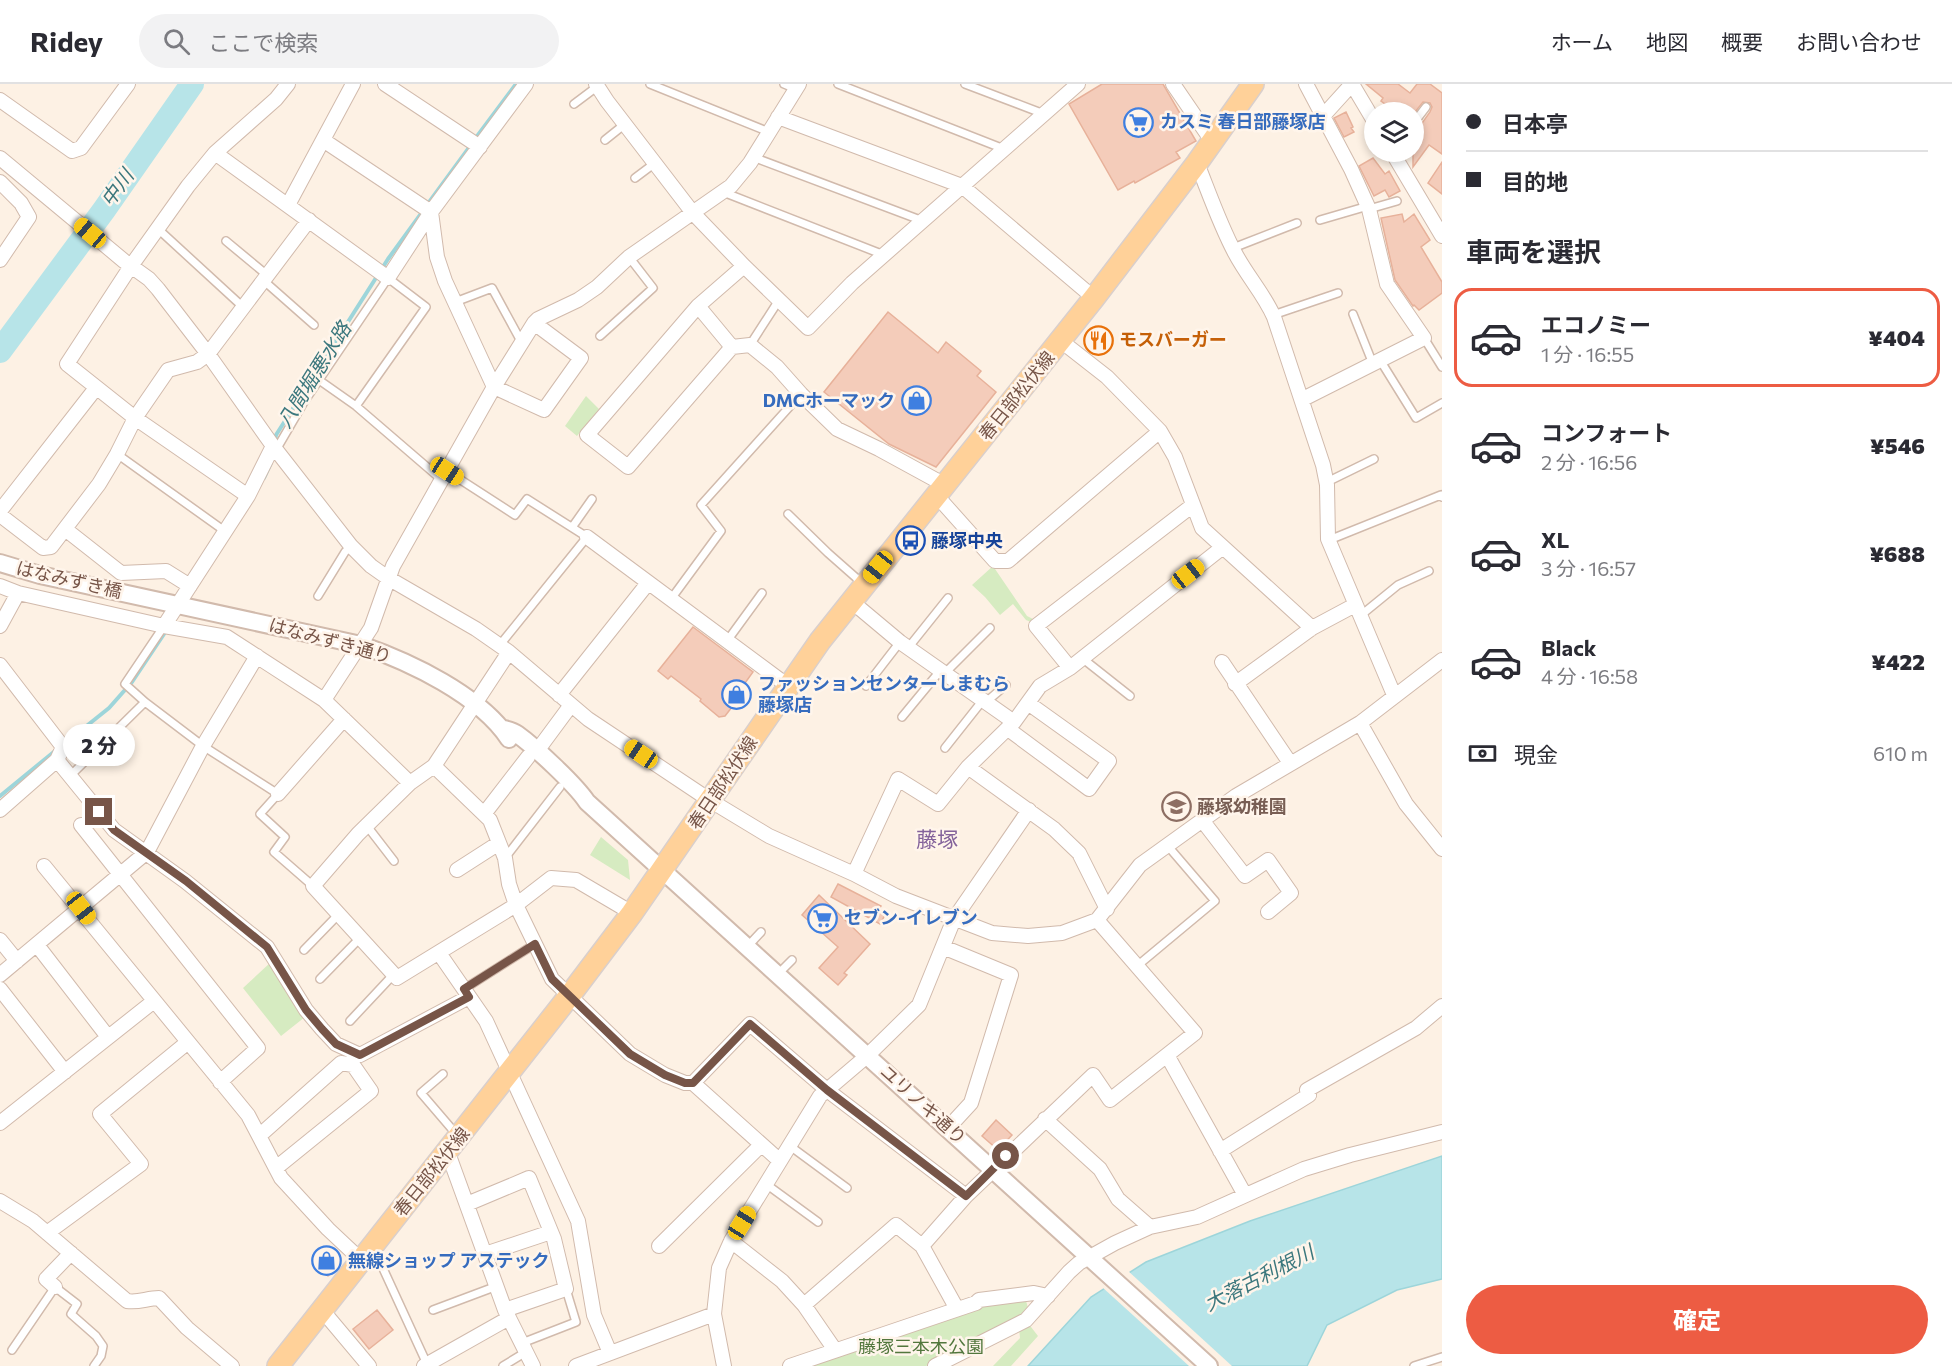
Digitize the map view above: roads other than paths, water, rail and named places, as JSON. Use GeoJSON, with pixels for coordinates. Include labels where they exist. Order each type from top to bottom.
{"type":"FeatureCollection","features":[{"type":"Feature","properties":{"kind":"main road","name":"春日部松伏線"},"geometry":{"type":"LineString","coordinates":[[279,1366],[303,1341],[322,1310],[570,995],[632,913],[788,686],[857,593],[1094,298],[1197,163],[1252,84]]}},
{"type":"Feature","properties":{"kind":"street"},"geometry":{"type":"LineString","coordinates":[[0,100],[72,151],[81,148],[128,84]]}},
{"type":"Feature","properties":{"kind":"street"},"geometry":{"type":"LineString","coordinates":[[248,496],[135,418],[67,363],[127,264],[215,153],[276,99],[288,84]]}},
{"type":"Feature","properties":{"kind":"street"},"geometry":{"type":"LineString","coordinates":[[288,205],[353,84]]}},
{"type":"Feature","properties":{"kind":"street"},"geometry":{"type":"LineString","coordinates":[[385,84],[480,147]]}},
{"type":"Feature","properties":{"kind":"street"},"geometry":{"type":"LineString","coordinates":[[215,153],[388,278],[431,212],[526,84]]}},
{"type":"Feature","properties":{"kind":"street"},"geometry":{"type":"LineString","coordinates":[[598,85],[693,213],[808,328],[852,283],[1077,84]]}},
{"type":"Feature","properties":{"kind":"street"},"geometry":{"type":"LineString","coordinates":[[1173,84],[1212,141]]}},
{"type":"Feature","properties":{"kind":"street"},"geometry":{"type":"LineString","coordinates":[[1303,399],[1425,338],[1387,284],[1369,208],[1352,169],[1306,84]]}},
{"type":"Feature","properties":{"kind":"street"},"geometry":{"type":"LineString","coordinates":[[1323,116],[1352,84],[1364,104]]}},
{"type":"Feature","properties":{"kind":"street"},"geometry":{"type":"LineString","coordinates":[[324,700],[371,628],[393,566],[494,387],[534,323],[538,318],[587,293],[629,257],[731,186],[753,158],[778,117],[793,86]]}},
{"type":"Feature","properties":{"kind":"street"},"geometry":{"type":"LineString","coordinates":[[778,117],[962,186],[1094,298]]}},
{"type":"Feature","properties":{"kind":"street"},"geometry":{"type":"LineString","coordinates":[[323,140],[431,212],[438,257],[445,281],[494,387],[544,410],[581,358],[534,323]]}},
{"type":"Feature","properties":{"kind":"street"},"geometry":{"type":"LineString","coordinates":[[0,158],[127,264],[149,279],[208,354],[275,448],[351,546],[371,566],[388,579],[476,629],[504,649],[588,719],[711,801],[769,836],[806,855],[854,874],[896,896],[992,933],[1028,936],[1062,933],[1097,920],[1140,865],[1236,796],[1360,723],[1442,660]]}},
{"type":"Feature","properties":{"kind":"street"},"geometry":{"type":"LineString","coordinates":[[1398,162],[1442,236]]}},
{"type":"Feature","properties":{"kind":"street"},"geometry":{"type":"LineString","coordinates":[[1197,163],[1233,248],[1249,277],[1265,298],[1273,315],[1303,399],[1323,465],[1327,482],[1329,540],[1394,696]]}},
{"type":"Feature","properties":{"kind":"street"},"geometry":{"type":"LineString","coordinates":[[0,182],[21,203],[29,217],[0,260]]}},
{"type":"Feature","properties":{"kind":"street"},"geometry":{"type":"LineString","coordinates":[[96,388],[0,513],[43,548],[51,547],[99,484],[135,418],[168,370],[197,362],[208,354],[309,220]]}},
{"type":"Feature","properties":{"kind":"street"},"geometry":{"type":"LineString","coordinates":[[744,266],[698,306],[587,435],[628,466],[732,347],[750,345],[777,367],[837,429],[879,449],[941,490],[995,561],[1008,561],[1160,430]]}},
{"type":"Feature","properties":{"kind":"street"},"geometry":{"type":"LineString","coordinates":[[698,306],[732,347]]}},
{"type":"Feature","properties":{"kind":"street"},"geometry":{"type":"LineString","coordinates":[[1061,340],[1107,376],[1160,430],[1175,457],[1202,528],[1312,628]]}},
{"type":"Feature","properties":{"kind":"street"},"geometry":{"type":"LineString","coordinates":[[170,627],[176,604],[226,532],[275,448]]}},
{"type":"Feature","properties":{"kind":"street"},"geometry":{"type":"LineString","coordinates":[[1070,668],[1036,626],[1193,505]]}},
{"type":"Feature","properties":{"kind":"street"},"geometry":{"type":"LineString","coordinates":[[65,529],[121,573],[166,571],[190,586]]}},
{"type":"Feature","properties":{"kind":"street"},"geometry":{"type":"LineString","coordinates":[[586,537],[788,686]]}},
{"type":"Feature","properties":{"kind":"street"},"geometry":{"type":"LineString","coordinates":[[854,874],[898,779],[938,804],[968,767],[1011,726],[1040,686],[1070,668],[1223,547]]}},
{"type":"Feature","properties":{"kind":"street","name":"はなみずき橋"},"geometry":{"type":"LineString","coordinates":[[0,563],[138,596]]}},
{"type":"Feature","properties":{"kind":"street"},"geometry":{"type":"LineString","coordinates":[[559,695],[648,583]]}},
{"type":"Feature","properties":{"kind":"street"},"geometry":{"type":"LineString","coordinates":[[0,586],[18,593],[170,627],[227,637],[324,700],[410,783]]}},
{"type":"Feature","properties":{"kind":"street"},"geometry":{"type":"LineString","coordinates":[[0,626],[18,593]]}},
{"type":"Feature","properties":{"kind":"street"},"geometry":{"type":"LineString","coordinates":[[857,593],[904,645],[984,701],[1011,726],[1089,789],[1109,761],[1028,703]]}},
{"type":"Feature","properties":{"kind":"street","name":"はなみずき通り"},"geometry":{"type":"LineString","coordinates":[[138,596],[361,645],[423,670],[474,704],[504,729],[508,737],[582,793],[587,802],[662,870]]}},
{"type":"Feature","properties":{"kind":"street"},"geometry":{"type":"LineString","coordinates":[[1235,684],[1312,628],[1358,611]]}},
{"type":"Feature","properties":{"kind":"street"},"geometry":{"type":"LineString","coordinates":[[504,649],[474,704],[434,766],[410,783],[367,826],[313,886],[397,978],[516,905],[551,878],[576,880],[632,913]]}},
{"type":"Feature","properties":{"kind":"street"},"geometry":{"type":"LineString","coordinates":[[0,975],[147,852],[203,746],[257,656]]}},
{"type":"Feature","properties":{"kind":"street"},"geometry":{"type":"LineString","coordinates":[[1222,662],[1290,763]]}},
{"type":"Feature","properties":{"kind":"street"},"geometry":{"type":"LineString","coordinates":[[0,810],[57,760],[63,747],[1,669]]}},
{"type":"Feature","properties":{"kind":"street"},"geometry":{"type":"LineString","coordinates":[[484,814],[571,705]]}},
{"type":"Feature","properties":{"kind":"street"},"geometry":{"type":"LineString","coordinates":[[278,794],[344,719]]}},
{"type":"Feature","properties":{"kind":"street"},"geometry":{"type":"LineString","coordinates":[[1360,723],[1406,804],[1442,849]]}},
{"type":"Feature","properties":{"kind":"street","name":"はなみずき通り"},"geometry":{"type":"LineString","coordinates":[[532,754],[560,786],[576,799],[587,802]]}},
{"type":"Feature","properties":{"kind":"street"},"geometry":{"type":"LineString","coordinates":[[57,760],[114,830],[147,852],[267,947],[306,1010],[336,1044],[360,1055],[466,993]]}},
{"type":"Feature","properties":{"kind":"street"},"geometry":{"type":"LineString","coordinates":[[434,766],[490,820],[505,858],[509,884],[516,905],[552,979],[630,1054],[665,1075],[685,1083],[693,1083],[780,1161]]}},
{"type":"Feature","properties":{"kind":"street"},"geometry":{"type":"LineString","coordinates":[[968,767],[1054,829],[1079,853],[1107,909]]}},
{"type":"Feature","properties":{"kind":"street"},"geometry":{"type":"LineString","coordinates":[[724,1366],[714,1314],[719,1268],[731,1240],[820,1096],[867,1056],[919,1005],[954,919],[1029,810]]}},
{"type":"Feature","properties":{"kind":"street"},"geometry":{"type":"LineString","coordinates":[[1203,820],[1245,876],[1268,860],[1291,893],[1268,912]]}},
{"type":"Feature","properties":{"kind":"street"},"geometry":{"type":"LineString","coordinates":[[81,825],[258,1048],[220,1082]]}},
{"type":"Feature","properties":{"kind":"street"},"geometry":{"type":"LineString","coordinates":[[457,870],[499,843]]}},
{"type":"Feature","properties":{"kind":"street"},"geometry":{"type":"LineString","coordinates":[[44,866],[81,908],[248,1115],[281,1178],[320,1220],[367,1253]]}},
{"type":"Feature","properties":{"kind":"street","name":"ユリノキ通り"},"geometry":{"type":"LineString","coordinates":[[662,870],[1209,1366]]}},
{"type":"Feature","properties":{"kind":"street"},"geometry":{"type":"LineString","coordinates":[[922,1246],[993,1168],[1093,1075],[1110,1100],[1195,1033],[1097,920]]}},
{"type":"Feature","properties":{"kind":"street"},"geometry":{"type":"LineString","coordinates":[[0,940],[17,961]]}},
{"type":"Feature","properties":{"kind":"street"},"geometry":{"type":"LineString","coordinates":[[37,945],[108,1037]]}},
{"type":"Feature","properties":{"kind":"street"},"geometry":{"type":"LineString","coordinates":[[944,947],[1011,975],[971,1103],[948,1128]]}},
{"type":"Feature","properties":{"kind":"street"},"geometry":{"type":"LineString","coordinates":[[439,953],[486,1021],[578,1221],[594,1315],[610,1353]]}},
{"type":"Feature","properties":{"kind":"street"},"geometry":{"type":"LineString","coordinates":[[0,989],[65,1072]]}},
{"type":"Feature","properties":{"kind":"street"},"geometry":{"type":"LineString","coordinates":[[0,1123],[154,1001]]}},
{"type":"Feature","properties":{"kind":"street"},"geometry":{"type":"LineString","coordinates":[[1220,1151],[1309,1095],[1307,1090],[1416,1028],[1442,1006]]}},
{"type":"Feature","properties":{"kind":"street"},"geometry":{"type":"LineString","coordinates":[[693,1083],[750,1024],[827,1090],[966,1196]]}},
{"type":"Feature","properties":{"kind":"street"},"geometry":{"type":"LineString","coordinates":[[47,1233],[141,1164],[100,1114],[188,1042]]}},
{"type":"Feature","properties":{"kind":"street"},"geometry":{"type":"LineString","coordinates":[[1167,1056],[1245,1195]]}},
{"type":"Feature","properties":{"kind":"street"},"geometry":{"type":"LineString","coordinates":[[259,1136],[342,1063],[353,1065],[371,1091],[276,1168]]}},
{"type":"Feature","properties":{"kind":"street"},"geometry":{"type":"LineString","coordinates":[[1045,1119],[1100,1169],[1118,1199],[1150,1227]]}},
{"type":"Feature","properties":{"kind":"street"},"geometry":{"type":"LineString","coordinates":[[935,1366],[1026,1320],[1068,1272],[1079,1263],[1115,1243],[1150,1227],[1197,1217],[1304,1169],[1442,1132]]}},
{"type":"Feature","properties":{"kind":"street"},"geometry":{"type":"LineString","coordinates":[[453,1145],[467,1204],[485,1254],[507,1314],[533,1366]]}},
{"type":"Feature","properties":{"kind":"street"},"geometry":{"type":"LineString","coordinates":[[658,1246],[760,1145]]}},
{"type":"Feature","properties":{"kind":"street"},"geometry":{"type":"LineString","coordinates":[[426,1365],[507,1314],[566,1289],[551,1232],[529,1178],[467,1204]]}},
{"type":"Feature","properties":{"kind":"street"},"geometry":{"type":"LineString","coordinates":[[0,1201],[33,1221],[127,1301],[136,1303],[149,1298],[159,1298],[187,1328],[232,1366]]}},
{"type":"Feature","properties":{"kind":"street"},"geometry":{"type":"LineString","coordinates":[[804,1305],[896,1225],[922,1246],[957,1309]]}},
{"type":"Feature","properties":{"kind":"street"},"geometry":{"type":"LineString","coordinates":[[485,1254],[551,1232]]}},
{"type":"Feature","properties":{"kind":"street"},"geometry":{"type":"LineString","coordinates":[[731,1240],[782,1281],[804,1305],[835,1350]]}},
{"type":"Feature","properties":{"kind":"street"},"geometry":{"type":"LineString","coordinates":[[56,1287],[46,1280],[71,1253]]}},
{"type":"Feature","properties":{"kind":"street"},"geometry":{"type":"LineString","coordinates":[[790,1366],[976,1303],[979,1300],[1034,1293],[1048,1296]]}},
{"type":"Feature","properties":{"kind":"street"},"geometry":{"type":"LineString","coordinates":[[322,1310],[369,1366]]}},
{"type":"Feature","properties":{"kind":"street"},"geometry":{"type":"LineString","coordinates":[[576,1366],[714,1314]]}},
{"type":"Feature","properties":{"kind":"lane"},"geometry":{"type":"LineString","coordinates":[[650,84],[769,132]]}},
{"type":"Feature","properties":{"kind":"lane"},"geometry":{"type":"LineString","coordinates":[[838,84],[1004,149]]}},
{"type":"Feature","properties":{"kind":"lane"},"geometry":{"type":"LineString","coordinates":[[965,84],[1044,114]]}},
{"type":"Feature","properties":{"kind":"lane"},"geometry":{"type":"LineString","coordinates":[[574,104],[598,85]]}},
{"type":"Feature","properties":{"kind":"lane"},"geometry":{"type":"LineString","coordinates":[[605,140],[625,124]]}},
{"type":"Feature","properties":{"kind":"lane"},"geometry":{"type":"LineString","coordinates":[[753,158],[923,220]]}},
{"type":"Feature","properties":{"kind":"lane"},"geometry":{"type":"LineString","coordinates":[[635,178],[655,163]]}},
{"type":"Feature","properties":{"kind":"lane"},"geometry":{"type":"LineString","coordinates":[[723,192],[884,255]]}},
{"type":"Feature","properties":{"kind":"lane"},"geometry":{"type":"LineString","coordinates":[[1320,220],[1397,201]]}},
{"type":"Feature","properties":{"kind":"lane"},"geometry":{"type":"LineString","coordinates":[[1233,248],[1298,223]]}},
{"type":"Feature","properties":{"kind":"lane"},"geometry":{"type":"LineString","coordinates":[[157,228],[243,307]]}},
{"type":"Feature","properties":{"kind":"lane"},"geometry":{"type":"LineString","coordinates":[[226,241],[314,325]]}},
{"type":"Feature","properties":{"kind":"lane"},"geometry":{"type":"LineString","coordinates":[[600,336],[652,288],[629,257]]}},
{"type":"Feature","properties":{"kind":"lane"},"geometry":{"type":"LineString","coordinates":[[275,448],[388,278],[426,307],[356,406]]}},
{"type":"Feature","properties":{"kind":"lane"},"geometry":{"type":"LineString","coordinates":[[455,302],[492,288],[522,343]]}},
{"type":"Feature","properties":{"kind":"lane"},"geometry":{"type":"LineString","coordinates":[[1273,315],[1338,293]]}},
{"type":"Feature","properties":{"kind":"lane"},"geometry":{"type":"LineString","coordinates":[[750,345],[779,300]]}},
{"type":"Feature","properties":{"kind":"lane"},"geometry":{"type":"LineString","coordinates":[[1353,314],[1376,362],[1416,418],[1442,403]]}},
{"type":"Feature","properties":{"kind":"lane"},"geometry":{"type":"LineString","coordinates":[[1425,338],[1442,367]]}},
{"type":"Feature","properties":{"kind":"lane"},"geometry":{"type":"LineString","coordinates":[[319,380],[444,475],[515,515],[527,499],[573,526],[586,537],[504,649]]}},
{"type":"Feature","properties":{"kind":"lane"},"geometry":{"type":"LineString","coordinates":[[671,599],[721,531],[701,505],[801,394]]}},
{"type":"Feature","properties":{"kind":"lane"},"geometry":{"type":"LineString","coordinates":[[117,454],[226,532]]}},
{"type":"Feature","properties":{"kind":"lane"},"geometry":{"type":"LineString","coordinates":[[1327,482],[1374,459]]}},
{"type":"Feature","properties":{"kind":"lane"},"geometry":{"type":"LineString","coordinates":[[1329,540],[1441,495],[1442,497]]}},
{"type":"Feature","properties":{"kind":"lane"},"geometry":{"type":"LineString","coordinates":[[573,526],[592,499]]}},
{"type":"Feature","properties":{"kind":"lane"},"geometry":{"type":"LineString","coordinates":[[788,514],[857,593]]}},
{"type":"Feature","properties":{"kind":"lane"},"geometry":{"type":"LineString","coordinates":[[318,596],[351,546]]}},
{"type":"Feature","properties":{"kind":"lane"},"geometry":{"type":"LineString","coordinates":[[1358,611],[1398,585],[1429,571]]}},
{"type":"Feature","properties":{"kind":"lane"},"geometry":{"type":"LineString","coordinates":[[727,640],[762,593]]}},
{"type":"Feature","properties":{"kind":"lane"},"geometry":{"type":"LineString","coordinates":[[866,686],[948,598]]}},
{"type":"Feature","properties":{"kind":"lane"},"geometry":{"type":"LineString","coordinates":[[170,627],[125,684],[203,746],[278,794],[260,814],[285,837],[274,852],[313,886]]}},
{"type":"Feature","properties":{"kind":"lane"},"geometry":{"type":"LineString","coordinates":[[902,717],[943,672],[990,628]]}},
{"type":"Feature","properties":{"kind":"lane"},"geometry":{"type":"LineString","coordinates":[[1082,658],[1130,696]]}},
{"type":"Feature","properties":{"kind":"lane"},"geometry":{"type":"LineString","coordinates":[[945,748],[984,701],[1006,685]]}},
{"type":"Feature","properties":{"kind":"lane"},"geometry":{"type":"LineString","coordinates":[[69,777],[145,702]]}},
{"type":"Feature","properties":{"kind":"lane"},"geometry":{"type":"LineString","coordinates":[[505,858],[560,786]]}},
{"type":"Feature","properties":{"kind":"lane"},"geometry":{"type":"LineString","coordinates":[[367,826],[394,861]]}},
{"type":"Feature","properties":{"kind":"lane"},"geometry":{"type":"LineString","coordinates":[[1137,966],[1215,901],[1167,846]]}},
{"type":"Feature","properties":{"kind":"lane"},"geometry":{"type":"LineString","coordinates":[[304,950],[338,915]]}},
{"type":"Feature","properties":{"kind":"lane"},"geometry":{"type":"LineString","coordinates":[[747,947],[761,932]]}},
{"type":"Feature","properties":{"kind":"lane"},"geometry":{"type":"LineString","coordinates":[[320,980],[360,938]]}},
{"type":"Feature","properties":{"kind":"lane"},"geometry":{"type":"LineString","coordinates":[[466,993],[535,944]]}},
{"type":"Feature","properties":{"kind":"lane"},"geometry":{"type":"LineString","coordinates":[[778,974],[792,960]]}},
{"type":"Feature","properties":{"kind":"lane"},"geometry":{"type":"LineString","coordinates":[[350,1021],[394,975]]}},
{"type":"Feature","properties":{"kind":"lane"},"geometry":{"type":"LineString","coordinates":[[443,1074],[421,1093],[453,1145]]}},
{"type":"Feature","properties":{"kind":"lane"},"geometry":{"type":"LineString","coordinates":[[790,1146],[847,1188]]}},
{"type":"Feature","properties":{"kind":"lane"},"geometry":{"type":"LineString","coordinates":[[766,1184],[818,1222]]}},
{"type":"Feature","properties":{"kind":"lane"},"geometry":{"type":"LineString","coordinates":[[367,1253],[426,1365]]}},
{"type":"Feature","properties":{"kind":"lane"},"geometry":{"type":"LineString","coordinates":[[433,1310],[497,1286]]}},
{"type":"Feature","properties":{"kind":"lane"},"geometry":{"type":"LineString","coordinates":[[12,1350],[56,1287],[77,1304],[71,1314],[96,1336],[103,1346],[101,1356],[94,1366]]}},
{"type":"Feature","properties":{"kind":"lane"},"geometry":{"type":"LineString","coordinates":[[502,1366],[524,1348],[576,1322],[566,1289]]}},
{"type":"Feature","properties":{"kind":"lane"},"geometry":{"type":"LineString","coordinates":[[1414,1366],[1442,1358]]}},
{"type":"Feature","properties":{"kind":"water","name":"大落古利根川"},"geometry":{"type":"Polygon","coordinates":[[[1442,1156],[1442,1279],[1397,1290],[1327,1325],[1307,1366],[1028,1366],[1091,1297],[1146,1262],[1250,1221],[1442,1156]]]}},
{"type":"Feature","properties":{"kind":"waterway","name":"中川"},"geometry":{"type":"LineString","coordinates":[[0,351],[104,210],[192,84]]}},
{"type":"Feature","properties":{"kind":"waterway","name":"八間堀悪水路"},"geometry":{"type":"LineString","coordinates":[[475,139],[516,84]]}},
{"type":"Feature","properties":{"kind":"waterway","name":"八間堀悪水路"},"geometry":{"type":"LineString","coordinates":[[427,205],[471,145]]}},
{"type":"Feature","properties":{"kind":"waterway","name":"八間堀悪水路"},"geometry":{"type":"LineString","coordinates":[[275,441],[276,435],[388,259],[423,211]]}},
{"type":"Feature","properties":{"kind":"waterway","name":"八間堀悪水路"},"geometry":{"type":"LineString","coordinates":[[264,478],[271,463]]}},
{"type":"Feature","properties":{"kind":"waterway","name":"八間堀悪水路"},"geometry":{"type":"LineString","coordinates":[[64,744],[109,708],[132,682],[166,631]]}},
{"type":"Feature","properties":{"kind":"waterway","name":"八間堀悪水路"},"geometry":{"type":"LineString","coordinates":[[0,796],[55,751]]}},
{"type":"Feature","properties":{"kind":"place","name":"カスミ 春日部藤塚店"},"geometry":{"type":"Point","coordinates":[1139,122]}},
{"type":"Feature","properties":{"kind":"place","name":"モスバーガー"},"geometry":{"type":"Point","coordinates":[1098,340]}},
{"type":"Feature","properties":{"kind":"place","name":"DMCホーマック"},"geometry":{"type":"Point","coordinates":[916,401]}},
{"type":"Feature","properties":{"kind":"place","name":"藤塚中央"},"geometry":{"type":"Point","coordinates":[910,541]}},
{"type":"Feature","properties":{"kind":"place","name":"ファッションセンターしまむら 藤塚店"},"geometry":{"type":"Point","coordinates":[737,694]}},
{"type":"Feature","properties":{"kind":"place","name":"藤塚幼稚園"},"geometry":{"type":"Point","coordinates":[1176,807]}},
{"type":"Feature","properties":{"kind":"place","name":"セブン-イレブン"},"geometry":{"type":"Point","coordinates":[823,918]}},
{"type":"Feature","properties":{"kind":"place","name":"無線ショップ アステック"},"geometry":{"type":"Point","coordinates":[327,1261]}},
{"type":"Feature","properties":{"kind":"district","name":"藤塚"},"geometry":{"type":"Point","coordinates":[937,840]}},
{"type":"Feature","properties":{"kind":"park label","name":"藤塚三本木公園"},"geometry":{"type":"Point","coordinates":[921,1347]}}]}
